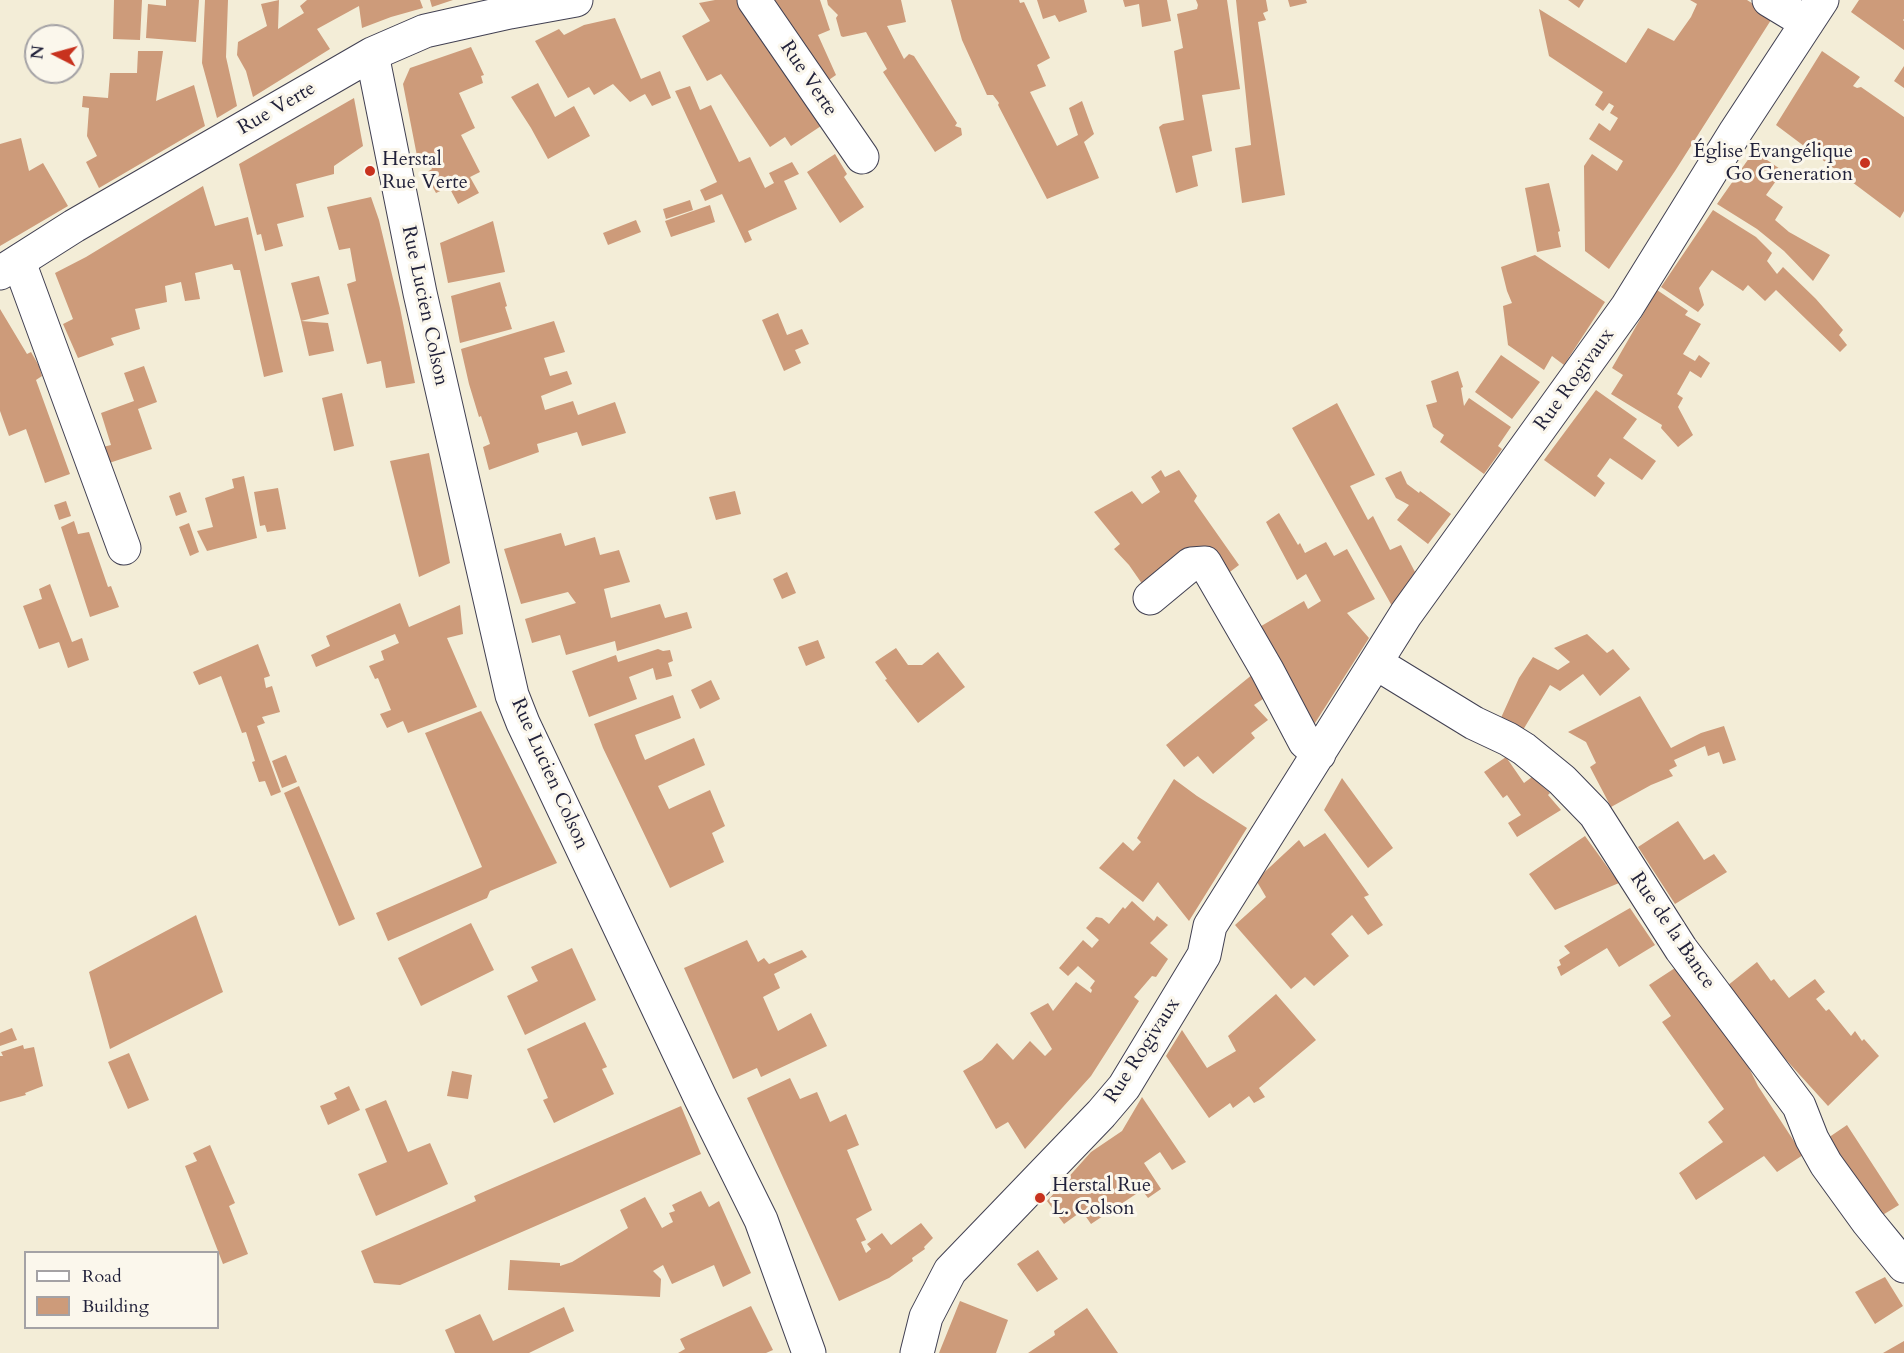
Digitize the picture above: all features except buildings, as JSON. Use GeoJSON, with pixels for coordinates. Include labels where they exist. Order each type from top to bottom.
{"type":"FeatureCollection","features":[{"type":"Feature","properties":{"kind":"street","name":"Rue Verte"},"geometry":{"type":"LineString","coordinates":[[9,267],[74,226],[372,54],[426,31],[576,0]]}},
{"type":"Feature","properties":{"kind":"street","name":"Rue Verte"},"geometry":{"type":"LineString","coordinates":[[754,0],[862,157]]}},
{"type":"Feature","properties":{"kind":"street"},"geometry":{"type":"LineString","coordinates":[[1769,0],[1814,11]]}},
{"type":"Feature","properties":{"kind":"street","name":"Rue Rogivaux"},"geometry":{"type":"LineString","coordinates":[[917,1353],[926,1317],[950,1271],[1101,1114],[1124,1087],[1204,956],[1210,926],[1406,614],[1627,307],[1736,131],[1814,11]]}},
{"type":"Feature","properties":{"kind":"street","name":"Rue Lucien Colson"},"geometry":{"type":"LineString","coordinates":[[372,54],[420,293],[512,695],[523,723],[701,1099],[761,1220],[809,1353]]}},
{"type":"Feature","properties":{"kind":"street"},"geometry":{"type":"LineString","coordinates":[[9,267],[124,548]]}},
{"type":"Feature","properties":{"kind":"street"},"geometry":{"type":"LineString","coordinates":[[1150,598],[1191,564],[1205,563],[1267,670],[1305,742],[1319,754]]}},
{"type":"Feature","properties":{"kind":"street","name":"Rue de la Bance"},"geometry":{"type":"LineString","coordinates":[[1376,663],[1474,723],[1524,749],[1562,780],[1596,814],[1681,949],[1798,1106],[1826,1164],[1868,1222],[1904,1266]]}},
{"type":"Feature","properties":{"kind":"place","name":"Église Evangélique Go Generation"},"geometry":{"type":"Point","coordinates":[1865,163]}},
{"type":"Feature","properties":{"kind":"place","name":"Herstal Rue Verte"},"geometry":{"type":"Point","coordinates":[370,171]}},
{"type":"Feature","properties":{"kind":"place","name":"Herstal Rue L. Colson"},"geometry":{"type":"Point","coordinates":[1040,1198]}}]}
